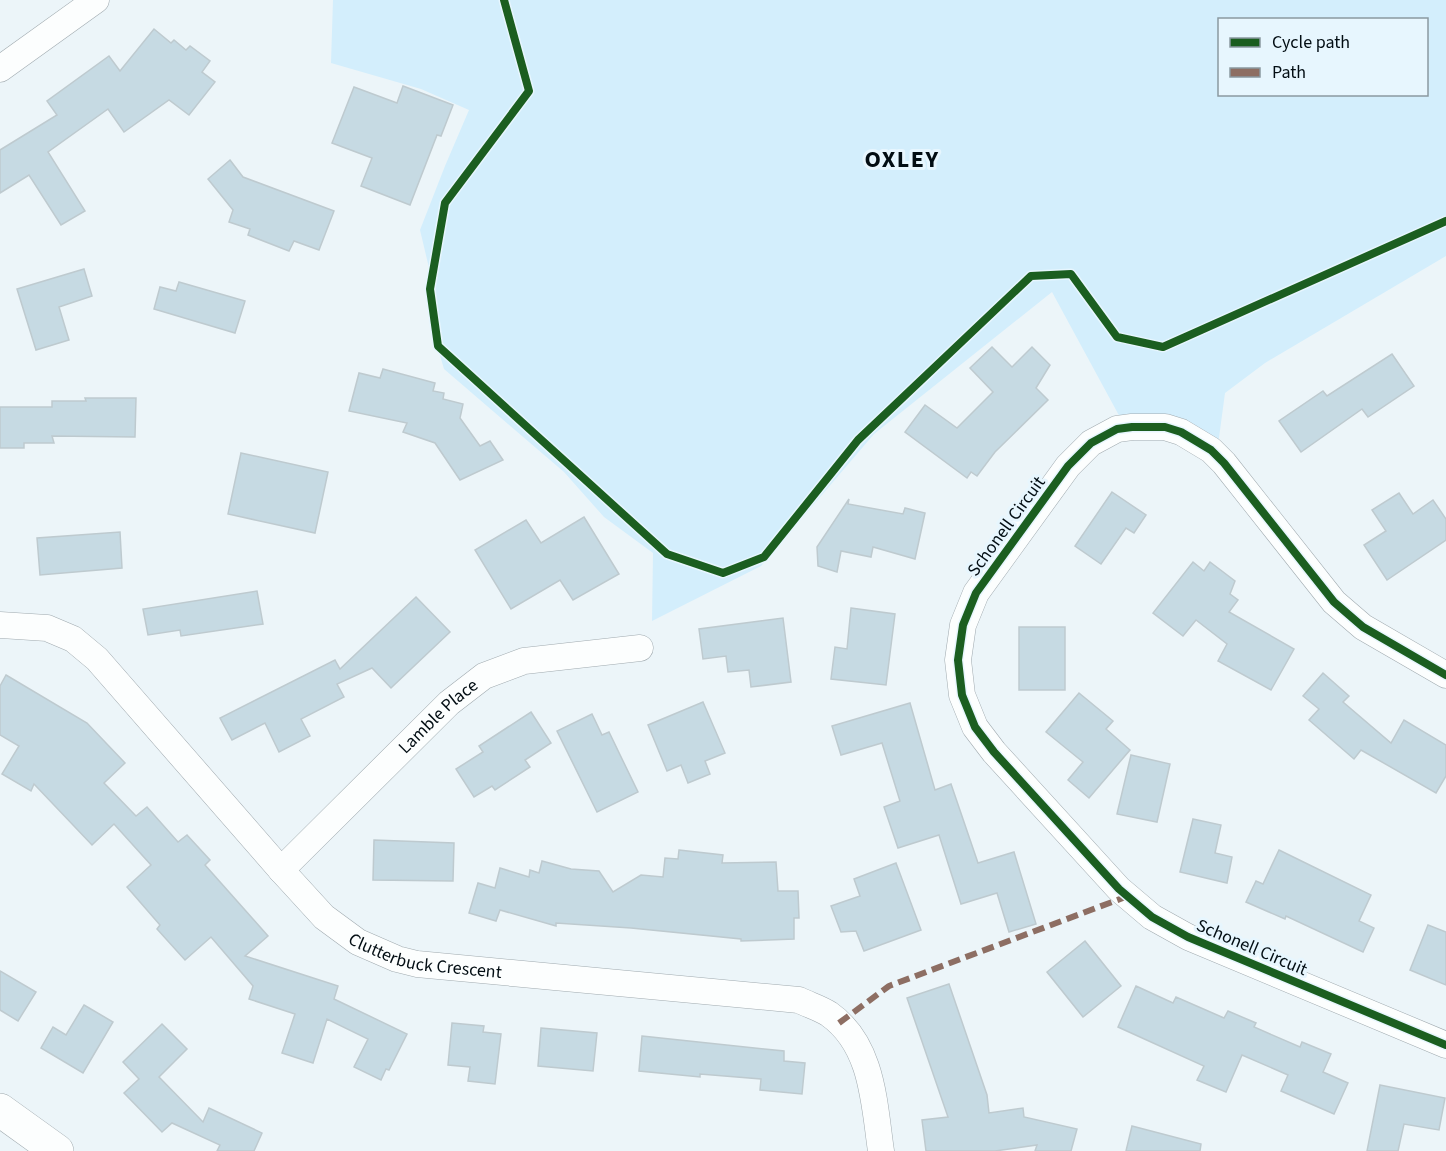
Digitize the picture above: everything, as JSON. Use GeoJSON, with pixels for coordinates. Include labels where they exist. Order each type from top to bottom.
{"type":"FeatureCollection","features":[{"type":"Feature","properties":{"kind":"street"},"geometry":{"type":"LineString","coordinates":[[0,69],[96,0]]}},
{"type":"Feature","properties":{"kind":"street","name":"Schonell Circuit"},"geometry":{"type":"LineString","coordinates":[[1446,675],[1363,627],[1334,602],[1224,463],[1211,450],[1181,432],[1165,427],[1132,426],[1117,429],[1091,443],[1068,465],[976,593],[963,626],[958,660],[962,695],[975,727],[994,752],[1119,889],[1152,917],[1188,937],[1446,1045]]}},
{"type":"Feature","properties":{"kind":"street","name":"Clutterbuck Crescent"},"geometry":{"type":"LineString","coordinates":[[0,625],[46,628],[73,639],[97,659],[281,870],[324,916],[358,942],[397,959],[417,964],[799,1000],[827,1013],[839,1023],[860,1049],[872,1083],[881,1151]]}},
{"type":"Feature","properties":{"kind":"street","name":"Lamble Place"},"geometry":{"type":"LineString","coordinates":[[281,870],[449,703],[484,676],[524,661],[640,648]]}},
{"type":"Feature","properties":{"kind":"street"},"geometry":{"type":"LineString","coordinates":[[0,1110],[57,1151]]}},
{"type":"Feature","properties":{"kind":"shaded area"},"geometry":{"type":"Polygon","coordinates":[[[333,0],[1446,0],[1446,256],[1265,363],[1225,393],[1218,445],[1122,421],[1052,292],[874,434],[761,566],[652,621],[653,553],[604,517],[564,472],[444,369],[431,325],[430,272],[420,230],[469,110],[421,89],[331,63],[333,0]]]}},
{"type":"Feature","properties":{"kind":"building"},"geometry":{"type":"Polygon","coordinates":[[[154,29],[171,43],[174,40],[186,50],[190,46],[210,61],[202,72],[215,82],[189,115],[169,100],[124,132],[108,109],[48,152],[85,211],[61,225],[29,175],[0,193],[0,150],[57,115],[47,101],[109,56],[120,71],[154,29]]]}},
{"type":"Feature","properties":{"kind":"building"},"geometry":{"type":"Polygon","coordinates":[[[403,86],[453,105],[441,136],[437,135],[410,205],[361,186],[372,158],[332,143],[354,87],[397,103],[403,86]]]}},
{"type":"Feature","properties":{"kind":"building"},"geometry":{"type":"Polygon","coordinates":[[[230,160],[243,177],[334,211],[319,250],[294,241],[289,251],[248,235],[250,229],[229,222],[233,210],[208,179],[230,160]]]}},
{"type":"Feature","properties":{"kind":"building"},"geometry":{"type":"Polygon","coordinates":[[[84,269],[92,296],[59,307],[69,340],[36,350],[17,289],[84,269]]]}},
{"type":"Feature","properties":{"kind":"building"},"geometry":{"type":"Polygon","coordinates":[[[179,282],[245,301],[235,333],[154,309],[160,287],[176,291],[179,282]]]}},
{"type":"Feature","properties":{"kind":"building"},"geometry":{"type":"Polygon","coordinates":[[[992,347],[1012,367],[1032,347],[1050,365],[1036,388],[1048,400],[995,452],[977,476],[971,472],[967,478],[905,432],[925,405],[957,428],[993,392],[970,368],[992,347]]]}},
{"type":"Feature","properties":{"kind":"building"},"geometry":{"type":"Polygon","coordinates":[[[1392,354],[1414,386],[1368,417],[1362,409],[1301,452],[1279,421],[1323,391],[1327,396],[1392,354]]]}},
{"type":"Feature","properties":{"kind":"building"},"geometry":{"type":"Polygon","coordinates":[[[383,369],[435,383],[433,391],[444,393],[443,399],[463,404],[460,418],[480,446],[490,441],[503,460],[460,480],[435,443],[403,432],[407,423],[349,411],[359,373],[380,378],[383,369]]]}},
{"type":"Feature","properties":{"kind":"building"},"geometry":{"type":"Polygon","coordinates":[[[85,398],[136,398],[135,437],[52,436],[54,443],[24,443],[24,448],[0,448],[0,407],[52,407],[52,401],[86,401],[85,398]]]}},
{"type":"Feature","properties":{"kind":"building"},"geometry":{"type":"Polygon","coordinates":[[[241,453],[328,472],[315,533],[228,514],[241,453]]]}},
{"type":"Feature","properties":{"kind":"building"},"geometry":{"type":"Polygon","coordinates":[[[1112,492],[1146,515],[1134,533],[1126,528],[1101,564],[1075,546],[1112,492]]]}},
{"type":"Feature","properties":{"kind":"building"},"geometry":{"type":"Polygon","coordinates":[[[1399,493],[1413,514],[1433,500],[1446,519],[1446,540],[1387,580],[1364,545],[1386,531],[1372,510],[1399,493]]]}},
{"type":"Feature","properties":{"kind":"building"},"geometry":{"type":"Polygon","coordinates":[[[849,499],[848,504],[903,514],[905,508],[925,513],[915,559],[873,547],[871,557],[841,551],[837,572],[818,566],[817,547],[849,499]]]}},
{"type":"Feature","properties":{"kind":"building"},"geometry":{"type":"Polygon","coordinates":[[[584,517],[619,574],[573,600],[560,580],[511,609],[475,550],[526,520],[541,543],[584,517]]]}},
{"type":"Feature","properties":{"kind":"building"},"geometry":{"type":"Polygon","coordinates":[[[120,532],[122,568],[40,575],[37,538],[120,532]]]}},
{"type":"Feature","properties":{"kind":"building"},"geometry":{"type":"Polygon","coordinates":[[[1193,562],[1204,571],[1210,562],[1235,581],[1230,594],[1238,600],[1229,612],[1294,649],[1271,690],[1218,661],[1227,644],[1196,620],[1183,636],[1153,613],[1193,562]]]}},
{"type":"Feature","properties":{"kind":"building"},"geometry":{"type":"Polygon","coordinates":[[[257,591],[263,624],[181,636],[180,630],[148,635],[143,609],[257,591]]]}},
{"type":"Feature","properties":{"kind":"building"},"geometry":{"type":"Polygon","coordinates":[[[416,597],[450,632],[391,688],[372,668],[337,684],[344,697],[301,719],[310,736],[279,752],[265,723],[232,740],[220,718],[335,660],[340,669],[416,597]]]}},
{"type":"Feature","properties":{"kind":"building"},"geometry":{"type":"Polygon","coordinates":[[[851,608],[895,614],[886,685],[831,679],[835,647],[847,649],[851,608]]]}},
{"type":"Feature","properties":{"kind":"building"},"geometry":{"type":"Polygon","coordinates":[[[783,618],[791,682],[751,687],[749,670],[728,672],[726,656],[703,659],[699,629],[783,618]]]}},
{"type":"Feature","properties":{"kind":"building"},"geometry":{"type":"Polygon","coordinates":[[[1019,627],[1065,627],[1065,690],[1019,690],[1019,627]]]}},
{"type":"Feature","properties":{"kind":"building"},"geometry":{"type":"Polygon","coordinates":[[[1323,673],[1349,696],[1343,702],[1391,743],[1404,720],[1446,745],[1446,776],[1436,793],[1361,750],[1354,759],[1309,720],[1319,709],[1303,696],[1323,673]]]}},
{"type":"Feature","properties":{"kind":"building"},"geometry":{"type":"Polygon","coordinates":[[[6,675],[87,723],[125,763],[104,783],[136,816],[147,807],[178,842],[187,835],[210,860],[205,865],[268,936],[245,956],[338,986],[334,999],[407,1034],[389,1070],[386,1069],[381,1080],[354,1067],[368,1039],[327,1019],[313,1063],[282,1053],[295,1014],[249,999],[253,986],[211,937],[185,960],[157,929],[160,925],[127,887],[151,865],[114,824],[92,845],[34,784],[31,791],[2,774],[19,746],[0,735],[0,686],[6,675]]]}},
{"type":"Feature","properties":{"kind":"building"},"geometry":{"type":"Polygon","coordinates":[[[1079,693],[1113,721],[1106,729],[1130,750],[1089,798],[1068,780],[1083,762],[1046,732],[1079,693]]]}},
{"type":"Feature","properties":{"kind":"building"},"geometry":{"type":"Polygon","coordinates":[[[703,702],[725,753],[705,761],[710,774],[688,783],[681,765],[667,771],[648,725],[703,702]]]}},
{"type":"Feature","properties":{"kind":"building"},"geometry":{"type":"Polygon","coordinates":[[[910,703],[935,790],[951,784],[978,863],[1014,852],[1036,924],[1009,932],[997,893],[961,904],[939,835],[898,848],[884,807],[900,801],[882,743],[841,755],[832,726],[910,703]]]}},
{"type":"Feature","properties":{"kind":"building"},"geometry":{"type":"Polygon","coordinates":[[[531,712],[551,743],[525,760],[530,767],[495,790],[492,786],[474,797],[456,769],[483,752],[479,746],[531,712]]]}},
{"type":"Feature","properties":{"kind":"building"},"geometry":{"type":"Polygon","coordinates":[[[592,714],[602,735],[609,732],[638,792],[597,812],[557,731],[592,714]]]}},
{"type":"Feature","properties":{"kind":"building"},"geometry":{"type":"Polygon","coordinates":[[[1131,755],[1170,764],[1157,822],[1117,814],[1131,755]]]}},
{"type":"Feature","properties":{"kind":"building"},"geometry":{"type":"Polygon","coordinates":[[[1193,819],[1221,825],[1215,853],[1232,857],[1227,883],[1180,872],[1193,819]]]}},
{"type":"Feature","properties":{"kind":"building"},"geometry":{"type":"Polygon","coordinates":[[[374,840],[454,843],[453,881],[373,880],[374,840]]]}},
{"type":"Feature","properties":{"kind":"building"},"geometry":{"type":"Polygon","coordinates":[[[679,850],[723,855],[722,863],[776,862],[778,891],[798,891],[799,918],[794,918],[794,939],[741,941],[741,939],[631,928],[556,923],[556,926],[500,910],[496,921],[469,913],[478,883],[495,888],[500,868],[529,877],[530,870],[539,873],[542,861],[571,869],[599,871],[613,892],[641,875],[663,877],[665,858],[678,859],[679,850]]]}},
{"type":"Feature","properties":{"kind":"building"},"geometry":{"type":"Polygon","coordinates":[[[1279,850],[1371,895],[1359,921],[1374,928],[1363,952],[1286,916],[1285,919],[1246,902],[1256,881],[1263,884],[1279,850]]]}},
{"type":"Feature","properties":{"kind":"building"},"geometry":{"type":"Polygon","coordinates":[[[896,863],[921,930],[864,951],[856,931],[841,932],[831,906],[860,896],[854,879],[896,863]]]}},
{"type":"Feature","properties":{"kind":"building"},"geometry":{"type":"Polygon","coordinates":[[[1428,925],[1446,932],[1446,985],[1410,970],[1428,925]]]}},
{"type":"Feature","properties":{"kind":"building"},"geometry":{"type":"Polygon","coordinates":[[[1085,941],[1121,986],[1083,1017],[1047,972],[1085,941]]]}},
{"type":"Feature","properties":{"kind":"building"},"geometry":{"type":"Polygon","coordinates":[[[0,971],[36,992],[18,1021],[0,1010],[0,971]]]}},
{"type":"Feature","properties":{"kind":"building"},"geometry":{"type":"Polygon","coordinates":[[[949,984],[987,1095],[989,1113],[1023,1108],[1024,1117],[1077,1129],[1071,1151],[1035,1151],[1037,1145],[995,1151],[926,1151],[922,1120],[948,1117],[907,998],[949,984]]]}},
{"type":"Feature","properties":{"kind":"building"},"geometry":{"type":"Polygon","coordinates":[[[1136,986],[1173,1003],[1176,997],[1224,1018],[1228,1011],[1256,1023],[1254,1027],[1300,1047],[1302,1042],[1331,1054],[1323,1072],[1348,1083],[1334,1114],[1281,1091],[1288,1075],[1242,1055],[1226,1092],[1197,1080],[1204,1066],[1118,1027],[1136,986]]]}},
{"type":"Feature","properties":{"kind":"building"},"geometry":{"type":"Polygon","coordinates":[[[84,1005],[113,1022],[83,1073],[41,1048],[53,1027],[66,1035],[84,1005]]]}},
{"type":"Feature","properties":{"kind":"building"},"geometry":{"type":"Polygon","coordinates":[[[452,1023],[484,1026],[483,1032],[501,1034],[495,1084],[468,1081],[470,1067],[448,1065],[452,1023]]]}},
{"type":"Feature","properties":{"kind":"building"},"geometry":{"type":"Polygon","coordinates":[[[162,1024],[187,1049],[159,1077],[203,1122],[209,1108],[262,1133],[254,1151],[217,1151],[220,1145],[172,1123],[162,1132],[124,1093],[139,1079],[123,1062],[162,1024]]]}},
{"type":"Feature","properties":{"kind":"building"},"geometry":{"type":"Polygon","coordinates":[[[541,1028],[597,1033],[593,1071],[538,1066],[541,1028]]]}},
{"type":"Feature","properties":{"kind":"building"},"geometry":{"type":"Polygon","coordinates":[[[642,1036],[784,1051],[784,1061],[805,1063],[802,1094],[760,1090],[761,1079],[700,1074],[700,1077],[639,1071],[642,1036]]]}},
{"type":"Feature","properties":{"kind":"building"},"geometry":{"type":"Polygon","coordinates":[[[1380,1085],[1445,1098],[1439,1130],[1404,1124],[1398,1151],[1367,1151],[1380,1085]]]}},
{"type":"Feature","properties":{"kind":"building"},"geometry":{"type":"Polygon","coordinates":[[[1132,1126],[1201,1144],[1200,1151],[1126,1151],[1132,1126]]]}},
{"type":"Feature","properties":{"kind":"marked path"},"geometry":{"type":"LineString","coordinates":[[839,1023],[889,986],[1128,896]]}},
{"type":"Feature","properties":{"kind":"cycle path"},"geometry":{"type":"LineString","coordinates":[[504,0],[529,91],[445,203],[430,289],[438,346],[667,554],[723,573],[764,557],[858,440],[1031,276],[1071,274],[1117,337],[1163,347],[1446,221]]}},
{"type":"Feature","properties":{"kind":"cycle path"},"geometry":{"type":"LineString","coordinates":[[1446,675],[1363,627],[1334,602],[1224,463],[1211,450],[1181,432],[1165,427],[1117,429],[1091,443],[1068,466],[976,593],[963,625],[958,660],[962,695],[975,727],[994,752],[1119,889],[1152,917],[1188,937],[1446,1045]]}},
{"type":"Feature","properties":{"kind":"district","name":"OXLEY"},"geometry":{"type":"Point","coordinates":[902,159]}}]}
